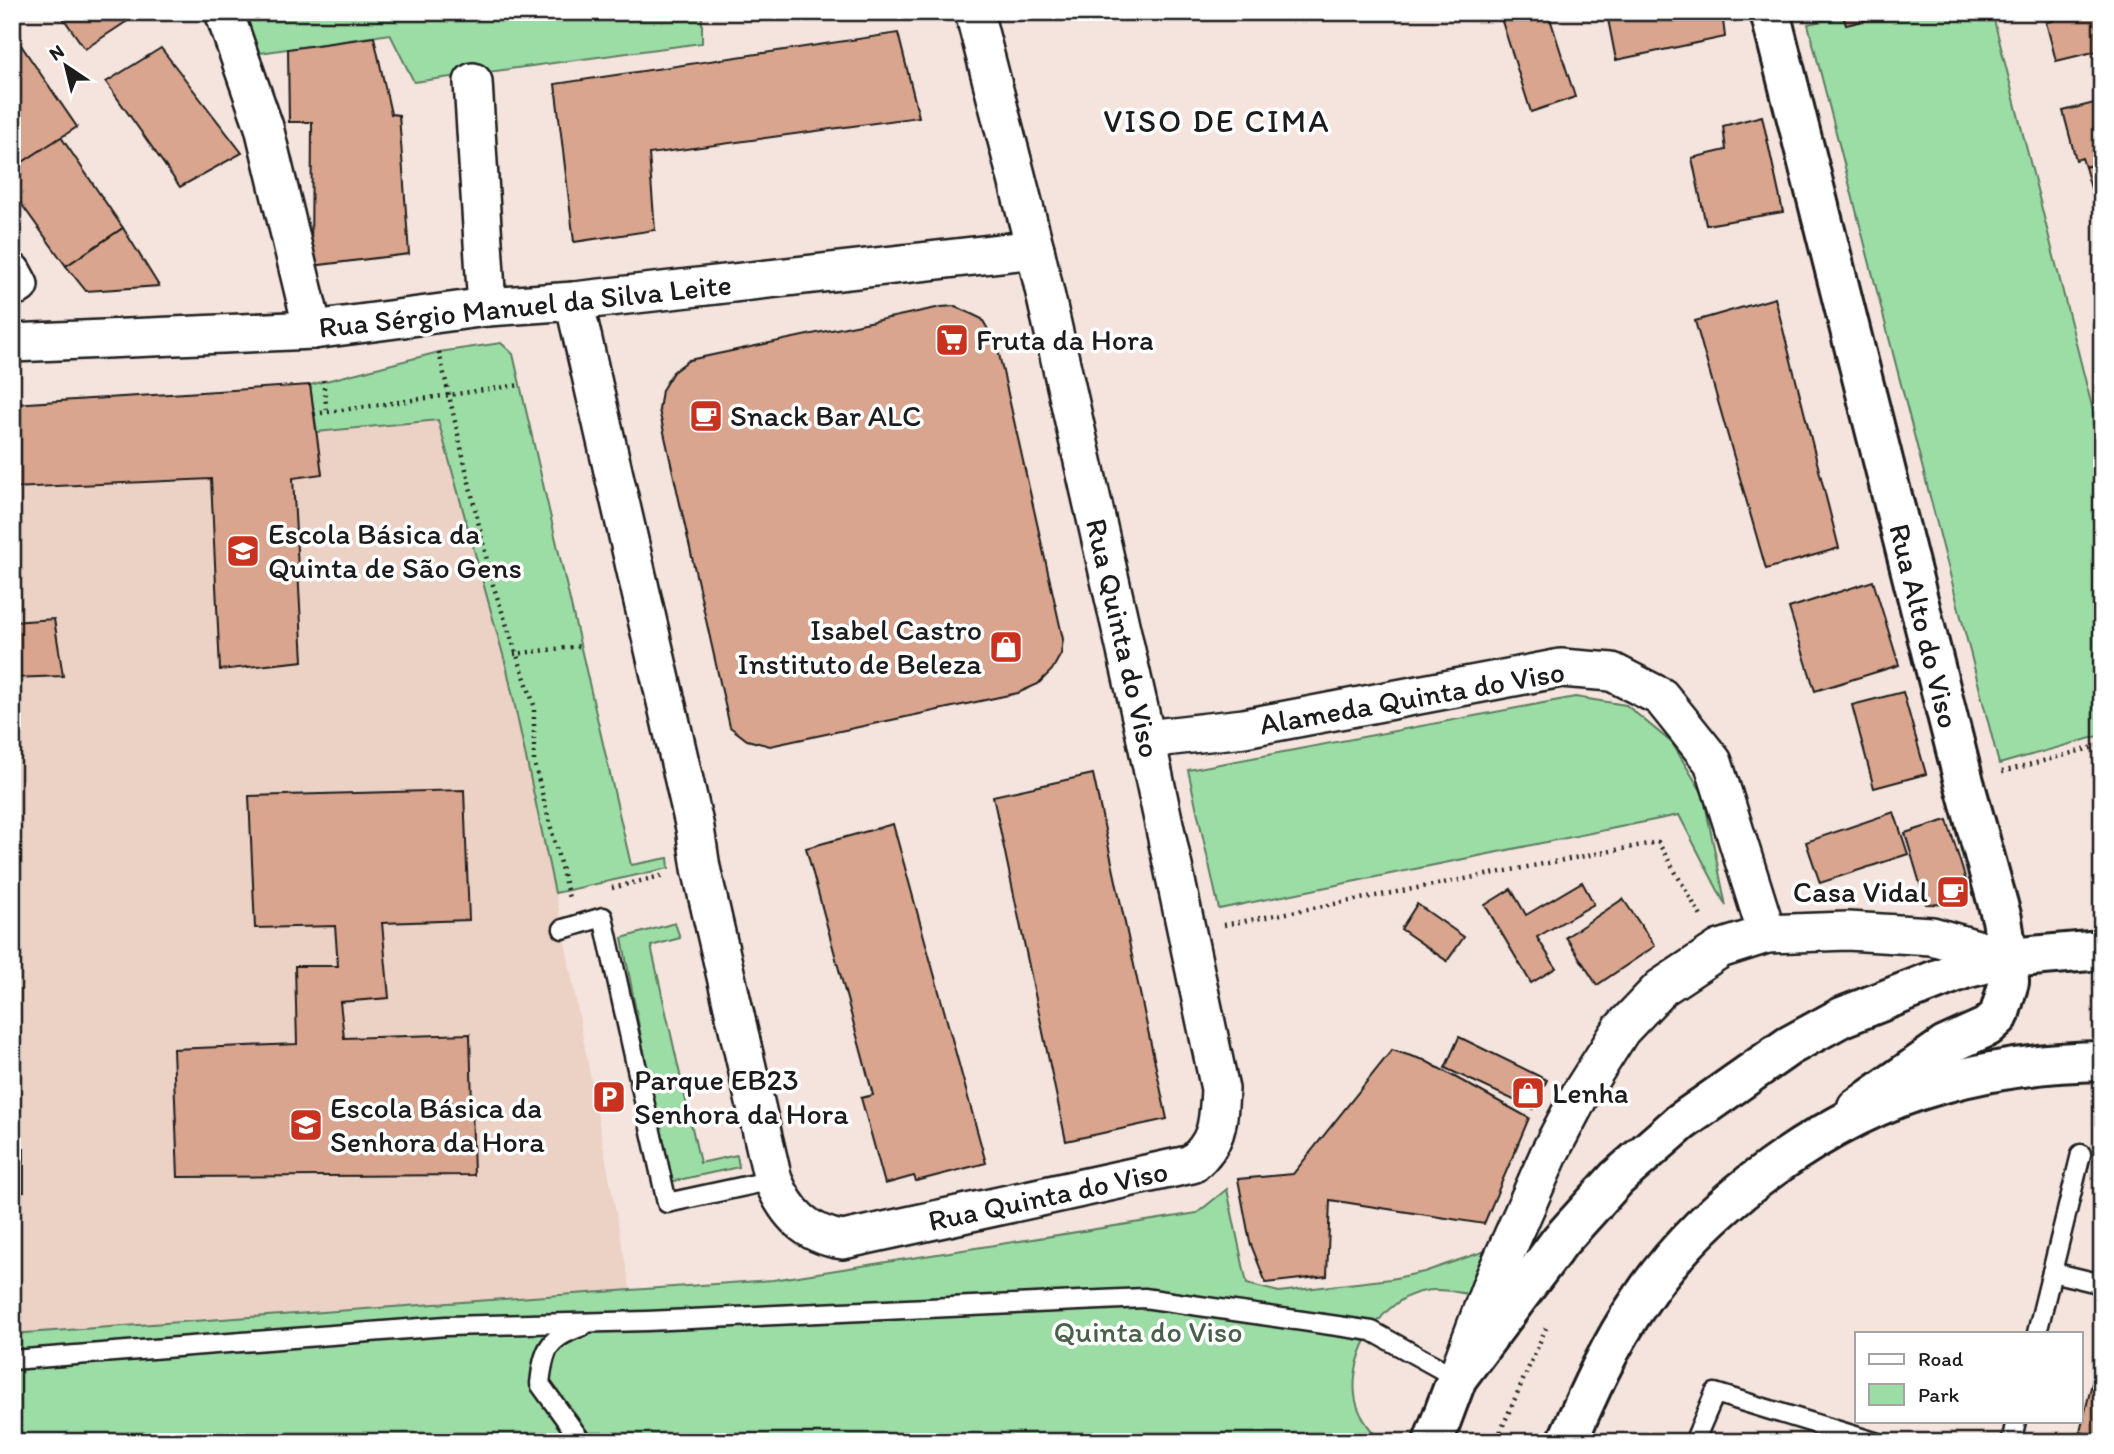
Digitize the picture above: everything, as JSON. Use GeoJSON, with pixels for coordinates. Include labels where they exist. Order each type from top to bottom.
{"type":"FeatureCollection","features":[{"type":"Feature","properties":{"kind":"main road","name":"Rua Alto do Viso"},"geometry":{"type":"LineString","coordinates":[[1770,12],[2001,919],[2010,982],[1999,1016],[1987,1027],[1945,1046],[1809,1143]]}},
{"type":"Feature","properties":{"kind":"main road"},"geometry":{"type":"LineString","coordinates":[[1433,1442],[1457,1378],[1560,1241],[1617,1178],[1681,1122],[1789,1046],[1842,1017],[1964,969],[2008,958],[2102,950]]}},
{"type":"Feature","properties":{"kind":"main road"},"geometry":{"type":"LineString","coordinates":[[1567,1442],[1606,1358],[1649,1289],[1713,1218],[1809,1143],[1850,1121],[1938,1084],[2060,1062],[2102,1061]]}},
{"type":"Feature","properties":{"kind":"street"},"geometry":{"type":"LineString","coordinates":[[224,12],[264,127],[313,330]]}},
{"type":"Feature","properties":{"kind":"street","name":"Rua Quinta do Viso"},"geometry":{"type":"LineString","coordinates":[[574,301],[773,1180],[781,1199],[805,1227],[823,1237],[843,1240],[1192,1164],[1209,1150],[1217,1126],[1220,1089],[1146,738],[1035,248],[974,12]]}},
{"type":"Feature","properties":{"kind":"street"},"geometry":{"type":"LineString","coordinates":[[473,82],[487,307]]}},
{"type":"Feature","properties":{"kind":"street","name":"Rua Sérgio Manuel da Silva Leite"},"geometry":{"type":"LineString","coordinates":[[12,343],[313,330],[487,307],[574,301],[1035,248]]}},
{"type":"Feature","properties":{"kind":"street","name":"Alameda Quinta do Viso"},"geometry":{"type":"LineString","coordinates":[[1146,738],[1244,728],[1561,668],[1612,672],[1661,696],[1713,762],[1767,934]]}},
{"type":"Feature","properties":{"kind":"street"},"geometry":{"type":"LineString","coordinates":[[1457,1378],[1493,1281],[1550,1152],[1581,1093],[1620,1030],[1653,997],[1720,949],[1767,934],[1847,931],[1932,936],[2008,958]]}},
{"type":"Feature","properties":{"kind":"lane"},"geometry":{"type":"LineString","coordinates":[[563,929],[603,917],[667,1203],[773,1180]]}},
{"type":"Feature","properties":{"kind":"lane"},"geometry":{"type":"LineString","coordinates":[[2037,1332],[2081,1154]]}},
{"type":"Feature","properties":{"kind":"lane"},"geometry":{"type":"LineString","coordinates":[[2052,1272],[2102,1284]]}},
{"type":"Feature","properties":{"kind":"lane"},"geometry":{"type":"LineString","coordinates":[[12,1360],[446,1326],[1144,1298],[1371,1331],[1457,1378]]}},
{"type":"Feature","properties":{"kind":"lane"},"geometry":{"type":"LineString","coordinates":[[582,1442],[540,1384],[543,1357],[550,1343],[565,1332],[593,1322]]}},
{"type":"Feature","properties":{"kind":"lane"},"geometry":{"type":"LineString","coordinates":[[1694,1442],[1714,1393],[1875,1442]]}},
{"type":"Feature","properties":{"kind":"lane"},"geometry":{"type":"LineString","coordinates":[[2011,1442],[2016,1422]]}},
{"type":"Feature","properties":{"kind":"path"},"geometry":{"type":"LineString","coordinates":[[439,352],[492,582],[514,654],[534,705],[534,762],[570,899]]}},
{"type":"Feature","properties":{"kind":"path"},"geometry":{"type":"LineString","coordinates":[[323,380],[327,412]]}},
{"type":"Feature","properties":{"kind":"path"},"geometry":{"type":"LineString","coordinates":[[314,414],[520,385]]}},
{"type":"Feature","properties":{"kind":"path"},"geometry":{"type":"LineString","coordinates":[[514,654],[582,646]]}},
{"type":"Feature","properties":{"kind":"path"},"geometry":{"type":"LineString","coordinates":[[1964,782],[2102,745]]}},
{"type":"Feature","properties":{"kind":"path"},"geometry":{"type":"LineString","coordinates":[[1185,932],[1658,842],[1720,949]]}},
{"type":"Feature","properties":{"kind":"path"},"geometry":{"type":"LineString","coordinates":[[610,889],[676,872]]}},
{"type":"Feature","properties":{"kind":"path"},"geometry":{"type":"LineString","coordinates":[[557,902],[583,896]]}},
{"type":"Feature","properties":{"kind":"shaded area","name":"Escola Básica da Senhora da Hora"},"geometry":{"type":"Polygon","coordinates":[[[310,385],[317,432],[438,420],[507,669],[560,915],[631,1293],[12,1334],[12,404],[310,385]]]}},
{"type":"Feature","properties":{"kind":"green space"},"geometry":{"type":"Polygon","coordinates":[[[255,12],[702,12],[702,43],[414,82],[390,34],[246,55],[241,16],[255,12]]]}},
{"type":"Feature","properties":{"kind":"green space"},"geometry":{"type":"Polygon","coordinates":[[[1860,12],[1992,12],[2102,446],[2102,735],[1999,764],[1808,24],[1860,12]]]}},
{"type":"Feature","properties":{"kind":"green space"},"geometry":{"type":"Polygon","coordinates":[[[501,343],[513,354],[631,865],[668,858],[669,868],[555,893],[507,669],[438,420],[317,432],[310,385],[439,352],[501,343]]]}},
{"type":"Feature","properties":{"kind":"green space"},"geometry":{"type":"Polygon","coordinates":[[[1575,697],[1626,705],[1672,743],[1703,794],[1726,906],[1679,815],[1219,909],[1188,770],[1575,697]]]}},
{"type":"Feature","properties":{"kind":"green space"},"geometry":{"type":"Polygon","coordinates":[[[675,923],[680,938],[651,946],[700,1163],[737,1155],[739,1167],[669,1182],[622,938],[675,923]]]}},
{"type":"Feature","properties":{"kind":"green space","name":"Quinta do Viso"},"geometry":{"type":"Polygon","coordinates":[[[1227,1189],[1247,1284],[1279,1292],[1391,1279],[1424,1272],[1491,1249],[1468,1294],[1436,1290],[1409,1296],[1395,1304],[1372,1330],[1358,1362],[1355,1395],[1361,1415],[1381,1442],[12,1442],[12,1334],[773,1280],[1197,1213],[1227,1189]]]}},
{"type":"Feature","properties":{"kind":"building"},"geometry":{"type":"Polygon","coordinates":[[[59,12],[141,12],[85,49],[59,12]]]}},
{"type":"Feature","properties":{"kind":"building"},"geometry":{"type":"Polygon","coordinates":[[[1499,12],[1548,12],[1575,97],[1531,112],[1499,12]]]}},
{"type":"Feature","properties":{"kind":"building"},"geometry":{"type":"Polygon","coordinates":[[[1722,12],[1725,37],[1616,60],[1607,14],[1722,12]]]}},
{"type":"Feature","properties":{"kind":"building"},"geometry":{"type":"Polygon","coordinates":[[[1842,12],[1900,12],[1846,25],[1842,12]]]}},
{"type":"Feature","properties":{"kind":"building"},"geometry":{"type":"Polygon","coordinates":[[[2050,12],[2102,12],[2102,50],[2056,61],[2046,22],[2053,21],[2050,12]]]}},
{"type":"Feature","properties":{"kind":"building"},"geometry":{"type":"Polygon","coordinates":[[[12,32],[77,127],[12,169],[12,32]]]}},
{"type":"Feature","properties":{"kind":"building"},"geometry":{"type":"Polygon","coordinates":[[[898,33],[919,117],[649,154],[655,230],[574,242],[555,84],[898,33]]]}},
{"type":"Feature","properties":{"kind":"building"},"geometry":{"type":"Polygon","coordinates":[[[374,37],[391,114],[399,115],[409,254],[311,266],[312,122],[289,122],[288,49],[374,37]]]}},
{"type":"Feature","properties":{"kind":"building"},"geometry":{"type":"Polygon","coordinates":[[[161,48],[242,153],[180,187],[106,82],[161,48]]]}},
{"type":"Feature","properties":{"kind":"building"},"geometry":{"type":"Polygon","coordinates":[[[2102,101],[2102,162],[2085,167],[2082,158],[2076,160],[2063,111],[2102,101]]]}},
{"type":"Feature","properties":{"kind":"building"},"geometry":{"type":"Polygon","coordinates":[[[1762,116],[1783,212],[1706,225],[1692,158],[1726,150],[1723,126],[1762,116]]]}},
{"type":"Feature","properties":{"kind":"building"},"geometry":{"type":"Polygon","coordinates":[[[61,137],[123,228],[66,266],[12,191],[12,169],[61,137]]]}},
{"type":"Feature","properties":{"kind":"building"},"geometry":{"type":"Polygon","coordinates":[[[2102,162],[2102,228],[2085,167],[2102,162]]]}},
{"type":"Feature","properties":{"kind":"building"},"geometry":{"type":"Polygon","coordinates":[[[123,228],[159,286],[86,291],[66,266],[123,228]]]}},
{"type":"Feature","properties":{"kind":"building"},"geometry":{"type":"Polygon","coordinates":[[[1775,298],[1839,548],[1766,569],[1695,321],[1775,298]]]}},
{"type":"Feature","properties":{"kind":"building"},"geometry":{"type":"Polygon","coordinates":[[[955,306],[982,319],[997,345],[1063,639],[1061,654],[1052,670],[1038,684],[1018,693],[770,746],[747,740],[730,727],[659,410],[662,390],[673,372],[689,360],[955,306]]]}},
{"type":"Feature","properties":{"kind":"building"},"geometry":{"type":"Polygon","coordinates":[[[310,385],[322,474],[293,478],[303,661],[220,670],[211,479],[12,488],[12,404],[310,385]]]}},
{"type":"Feature","properties":{"kind":"building"},"geometry":{"type":"Polygon","coordinates":[[[1873,581],[1899,665],[1815,691],[1789,608],[1873,581]]]}},
{"type":"Feature","properties":{"kind":"building"},"geometry":{"type":"Polygon","coordinates":[[[54,619],[63,676],[12,678],[12,622],[54,619]]]}},
{"type":"Feature","properties":{"kind":"building"},"geometry":{"type":"Polygon","coordinates":[[[1903,692],[1926,774],[1874,788],[1852,705],[1903,692]]]}},
{"type":"Feature","properties":{"kind":"building"},"geometry":{"type":"Polygon","coordinates":[[[1093,774],[1167,1119],[1066,1141],[993,796],[1093,774]]]}},
{"type":"Feature","properties":{"kind":"building"},"geometry":{"type":"Polygon","coordinates":[[[464,790],[469,920],[382,923],[389,998],[340,1002],[344,1038],[470,1034],[474,1175],[178,1177],[173,1049],[297,1044],[295,966],[338,966],[335,926],[255,928],[249,796],[464,790]]]}},
{"type":"Feature","properties":{"kind":"building"},"geometry":{"type":"Polygon","coordinates":[[[1894,812],[1908,854],[1820,883],[1806,842],[1894,812]]]}},
{"type":"Feature","properties":{"kind":"building"},"geometry":{"type":"Polygon","coordinates":[[[1947,820],[1969,890],[1960,905],[1926,904],[1905,833],[1947,820]]]}},
{"type":"Feature","properties":{"kind":"building"},"geometry":{"type":"Polygon","coordinates":[[[893,824],[986,1163],[916,1181],[914,1176],[885,1184],[861,1098],[873,1095],[806,848],[893,824]]]}},
{"type":"Feature","properties":{"kind":"building"},"geometry":{"type":"Polygon","coordinates":[[[1582,882],[1594,904],[1537,937],[1556,968],[1531,983],[1485,905],[1511,889],[1526,915],[1582,882]]]}},
{"type":"Feature","properties":{"kind":"building"},"geometry":{"type":"Polygon","coordinates":[[[1623,899],[1655,946],[1597,985],[1566,937],[1623,899]]]}},
{"type":"Feature","properties":{"kind":"building"},"geometry":{"type":"Polygon","coordinates":[[[1417,904],[1464,937],[1447,961],[1401,929],[1417,904]]]}},
{"type":"Feature","properties":{"kind":"building"},"geometry":{"type":"Polygon","coordinates":[[[1459,1037],[1547,1080],[1533,1109],[1445,1068],[1459,1037]]]}},
{"type":"Feature","properties":{"kind":"building"},"geometry":{"type":"Polygon","coordinates":[[[1392,1050],[1424,1060],[1529,1118],[1484,1224],[1330,1200],[1327,1276],[1266,1283],[1250,1242],[1238,1179],[1293,1174],[1392,1050]]]}},
{"type":"Feature","properties":{"kind":"building"},"geometry":{"type":"Polygon","coordinates":[[[12,1148],[24,1149],[24,1192],[12,1193],[12,1148]]]}},
{"type":"Feature","properties":{"kind":"building"},"geometry":{"type":"Polygon","coordinates":[[[2102,1342],[2102,1438],[2080,1432],[2102,1342]]]}},
{"type":"Feature","properties":{"kind":"place","name":"Fruta da Hora"},"geometry":{"type":"Point","coordinates":[952,340]}},
{"type":"Feature","properties":{"kind":"place","name":"Snack Bar ALC"},"geometry":{"type":"Point","coordinates":[706,416]}},
{"type":"Feature","properties":{"kind":"place","name":"Escola Básica da Quinta de São Gens"},"geometry":{"type":"Point","coordinates":[243,551]}},
{"type":"Feature","properties":{"kind":"place","name":"Isabel Castro Instituto de Beleza"},"geometry":{"type":"Point","coordinates":[1006,647]}},
{"type":"Feature","properties":{"kind":"place","name":"Casa Vidal"},"geometry":{"type":"Point","coordinates":[1953,892]}},
{"type":"Feature","properties":{"kind":"place","name":"Lenha"},"geometry":{"type":"Point","coordinates":[1528,1093]}},
{"type":"Feature","properties":{"kind":"place","name":"Parque EB23 Senhora da Hora"},"geometry":{"type":"Point","coordinates":[609,1097]}},
{"type":"Feature","properties":{"kind":"place","name":"Escola Básica da Senhora da Hora"},"geometry":{"type":"Point","coordinates":[306,1125]}},
{"type":"Feature","properties":{"kind":"district","name":"VISO DE CIMA"},"geometry":{"type":"Point","coordinates":[1217,121]}}]}
